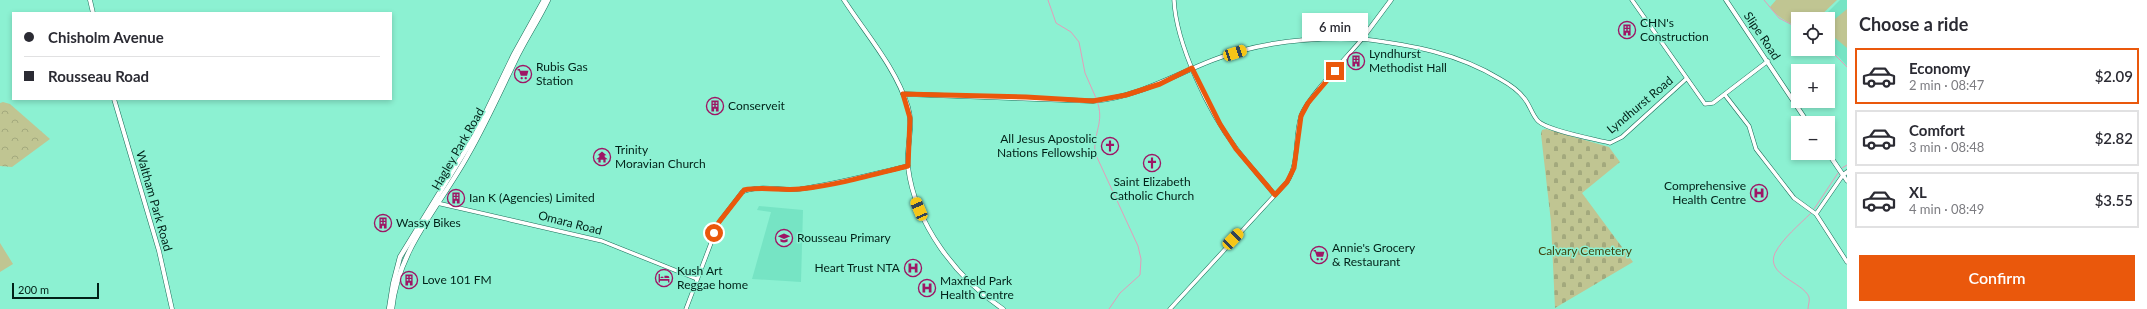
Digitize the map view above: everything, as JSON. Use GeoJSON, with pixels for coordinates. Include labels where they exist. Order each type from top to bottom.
{"type":"FeatureCollection","features":[{"type":"Feature","properties":{"kind":"main road"},"geometry":{"type":"LineString","coordinates":[[90,0],[93,12]]}},
{"type":"Feature","properties":{"kind":"main road","name":"Hagley Park Road"},"geometry":{"type":"LineString","coordinates":[[392,309],[404,259],[475,135],[514,54],[544,0]]}},
{"type":"Feature","properties":{"kind":"main road","name":"Hagley Park Road"},"geometry":{"type":"LineString","coordinates":[[389,309],[393,284],[400,257],[469,154],[499,97],[515,61],[548,0]]}},
{"type":"Feature","properties":{"kind":"main road"},"geometry":{"type":"LineString","coordinates":[[844,0],[886,62],[903,94],[910,118],[908,166],[916,201],[927,225],[964,277],[976,290],[1003,309]]}},
{"type":"Feature","properties":{"kind":"main road"},"geometry":{"type":"LineString","coordinates":[[1362,39],[1391,0]]}},
{"type":"Feature","properties":{"kind":"main road","name":"Slipe Road"},"geometry":{"type":"LineString","coordinates":[[1726,0],[1803,116]]}},
{"type":"Feature","properties":{"kind":"main road","name":"Lyndhurst Road"},"geometry":{"type":"LineString","coordinates":[[903,94],[1026,97],[1099,101],[1126,95],[1160,84],[1192,68],[1215,59],[1266,44],[1313,39],[1362,39]]}},
{"type":"Feature","properties":{"kind":"main road","name":"Waltham Park Road"},"geometry":{"type":"LineString","coordinates":[[114,100],[159,251],[172,309]]}},
{"type":"Feature","properties":{"kind":"main road"},"geometry":{"type":"LineString","coordinates":[[1834,160],[1845,173]]}},
{"type":"Feature","properties":{"kind":"street"},"geometry":{"type":"LineString","coordinates":[[1174,0],[1176,22],[1192,68],[1220,124],[1236,149],[1275,195]]}},
{"type":"Feature","properties":{"kind":"street"},"geometry":{"type":"LineString","coordinates":[[1632,0],[1705,104],[1709,105],[1725,95],[1768,61]]}},
{"type":"Feature","properties":{"kind":"street"},"geometry":{"type":"LineString","coordinates":[[1170,309],[1287,182],[1294,168],[1301,116],[1308,103],[1362,39]]}},
{"type":"Feature","properties":{"kind":"street","name":"Lyndhurst Road"},"geometry":{"type":"LineString","coordinates":[[1362,39],[1414,47],[1454,56],[1492,75],[1517,91],[1524,98],[1535,118],[1544,125],[1610,143],[1622,137],[1686,79]]}},
{"type":"Feature","properties":{"kind":"street"},"geometry":{"type":"LineString","coordinates":[[1725,95],[1749,126],[1756,149],[1794,198],[1816,214],[1847,262]]}},
{"type":"Feature","properties":{"kind":"street"},"geometry":{"type":"LineString","coordinates":[[686,309],[719,222],[744,190],[761,188],[797,189],[838,183],[908,166]]}},
{"type":"Feature","properties":{"kind":"street"},"geometry":{"type":"LineString","coordinates":[[1816,214],[1845,173]]}},
{"type":"Feature","properties":{"kind":"street"},"geometry":{"type":"LineString","coordinates":[[1845,173],[1847,180]]}},
{"type":"Feature","properties":{"kind":"street","name":"Omara Road"},"geometry":{"type":"LineString","coordinates":[[436,203],[602,241],[697,279]]}},
{"type":"Feature","properties":{"kind":"shaded area"},"geometry":{"type":"Polygon","coordinates":[[[1840,0],[1847,0],[1847,66],[1835,54],[1835,12],[1828,12],[1840,0]]]}},
{"type":"Feature","properties":{"kind":"shaded area","name":"Rousseau Primary"},"geometry":{"type":"Polygon","coordinates":[[[759,206],[803,210],[801,282],[752,279],[771,212],[757,210],[759,206]]]}},
{"type":"Feature","properties":{"kind":"green space"},"geometry":{"type":"Polygon","coordinates":[[[1776,0],[1837,0],[1824,12],[1791,12],[1791,24],[1782,19],[1770,7],[1776,0]]]}},
{"type":"Feature","properties":{"kind":"green space"},"geometry":{"type":"Polygon","coordinates":[[[1847,9],[1847,48],[1835,38],[1835,19],[1847,9]]]}},
{"type":"Feature","properties":{"kind":"green space"},"geometry":{"type":"Polygon","coordinates":[[[3,102],[10,104],[50,139],[12,167],[0,166],[0,103],[3,102]]]}},
{"type":"Feature","properties":{"kind":"green space","name":"Calvary Cemetery"},"geometry":{"type":"Polygon","coordinates":[[[1546,129],[1609,147],[1620,162],[1582,193],[1633,262],[1555,308],[1551,222],[1541,134],[1542,130],[1546,129]]]}},
{"type":"Feature","properties":{"kind":"green space"},"geometry":{"type":"Polygon","coordinates":[[[0,243],[13,264],[0,272],[0,243]]]}},
{"type":"Feature","properties":{"kind":"waterway"},"geometry":{"type":"LineString","coordinates":[[1048,0],[1056,23],[1071,32],[1079,42],[1085,73],[1096,98]]}},
{"type":"Feature","properties":{"kind":"waterway"},"geometry":{"type":"LineString","coordinates":[[1764,0],[1779,18],[1791,24]]}},
{"type":"Feature","properties":{"kind":"waterway"},"geometry":{"type":"LineString","coordinates":[[1835,55],[1847,67]]}},
{"type":"Feature","properties":{"kind":"waterway"},"geometry":{"type":"LineString","coordinates":[[1097,101],[1100,115],[1095,153],[1138,246],[1141,259],[1140,275],[1120,293],[1109,309]]}},
{"type":"Feature","properties":{"kind":"waterway"},"geometry":{"type":"LineString","coordinates":[[1842,168],[1847,165]]}},
{"type":"Feature","properties":{"kind":"waterway"},"geometry":{"type":"LineString","coordinates":[[1814,209],[1838,173]]}},
{"type":"Feature","properties":{"kind":"waterway"},"geometry":{"type":"LineString","coordinates":[[1808,309],[1809,297],[1800,287],[1780,273],[1775,267],[1773,261],[1778,247],[1811,213]]}},
{"type":"Feature","properties":{"kind":"place","name":"CHN's Construction"},"geometry":{"type":"Point","coordinates":[1627,30]}},
{"type":"Feature","properties":{"kind":"place","name":"Lyndhurst Methodist Hall"},"geometry":{"type":"Point","coordinates":[1356,61]}},
{"type":"Feature","properties":{"kind":"place","name":"Rubis Gas Station"},"geometry":{"type":"Point","coordinates":[523,74]}},
{"type":"Feature","properties":{"kind":"place","name":"Conserveit"},"geometry":{"type":"Point","coordinates":[715,106]}},
{"type":"Feature","properties":{"kind":"place","name":"All Jesus Apostolic Nations Fellowship"},"geometry":{"type":"Point","coordinates":[1110,146]}},
{"type":"Feature","properties":{"kind":"place","name":"Trinity Moravian Church"},"geometry":{"type":"Point","coordinates":[602,157]}},
{"type":"Feature","properties":{"kind":"place","name":"Saint Elizabeth Catholic Church"},"geometry":{"type":"Point","coordinates":[1152,163]}},
{"type":"Feature","properties":{"kind":"place","name":"Comprehensive Health Centre"},"geometry":{"type":"Point","coordinates":[1759,193]}},
{"type":"Feature","properties":{"kind":"place","name":"Ian K (Agencies) Limited"},"geometry":{"type":"Point","coordinates":[456,198]}},
{"type":"Feature","properties":{"kind":"place","name":"Wassy Bikes"},"geometry":{"type":"Point","coordinates":[383,223]}},
{"type":"Feature","properties":{"kind":"place","name":"Rousseau Primary"},"geometry":{"type":"Point","coordinates":[784,238]}},
{"type":"Feature","properties":{"kind":"place","name":"Annie's Grocery & Restaurant"},"geometry":{"type":"Point","coordinates":[1319,255]}},
{"type":"Feature","properties":{"kind":"place","name":"Heart Trust NTA"},"geometry":{"type":"Point","coordinates":[913,268]}},
{"type":"Feature","properties":{"kind":"place","name":"Kush Art Reggae home"},"geometry":{"type":"Point","coordinates":[664,278]}},
{"type":"Feature","properties":{"kind":"place","name":"Love 101 FM"},"geometry":{"type":"Point","coordinates":[409,280]}},
{"type":"Feature","properties":{"kind":"place","name":"Maxfield Park Health Centre"},"geometry":{"type":"Point","coordinates":[927,288]}},
{"type":"Feature","properties":{"kind":"route"},"geometry":{"type":"LineString","coordinates":[[714,233],[719,222],[737,197],[744,190],[761,188],[797,189],[826,185],[908,166],[910,118],[903,94],[1026,97],[1099,101],[1126,95],[1160,84],[1192,68],[1220,124],[1236,149],[1275,195],[1287,182],[1294,168],[1301,116],[1308,103],[1335,71]]}}]}
